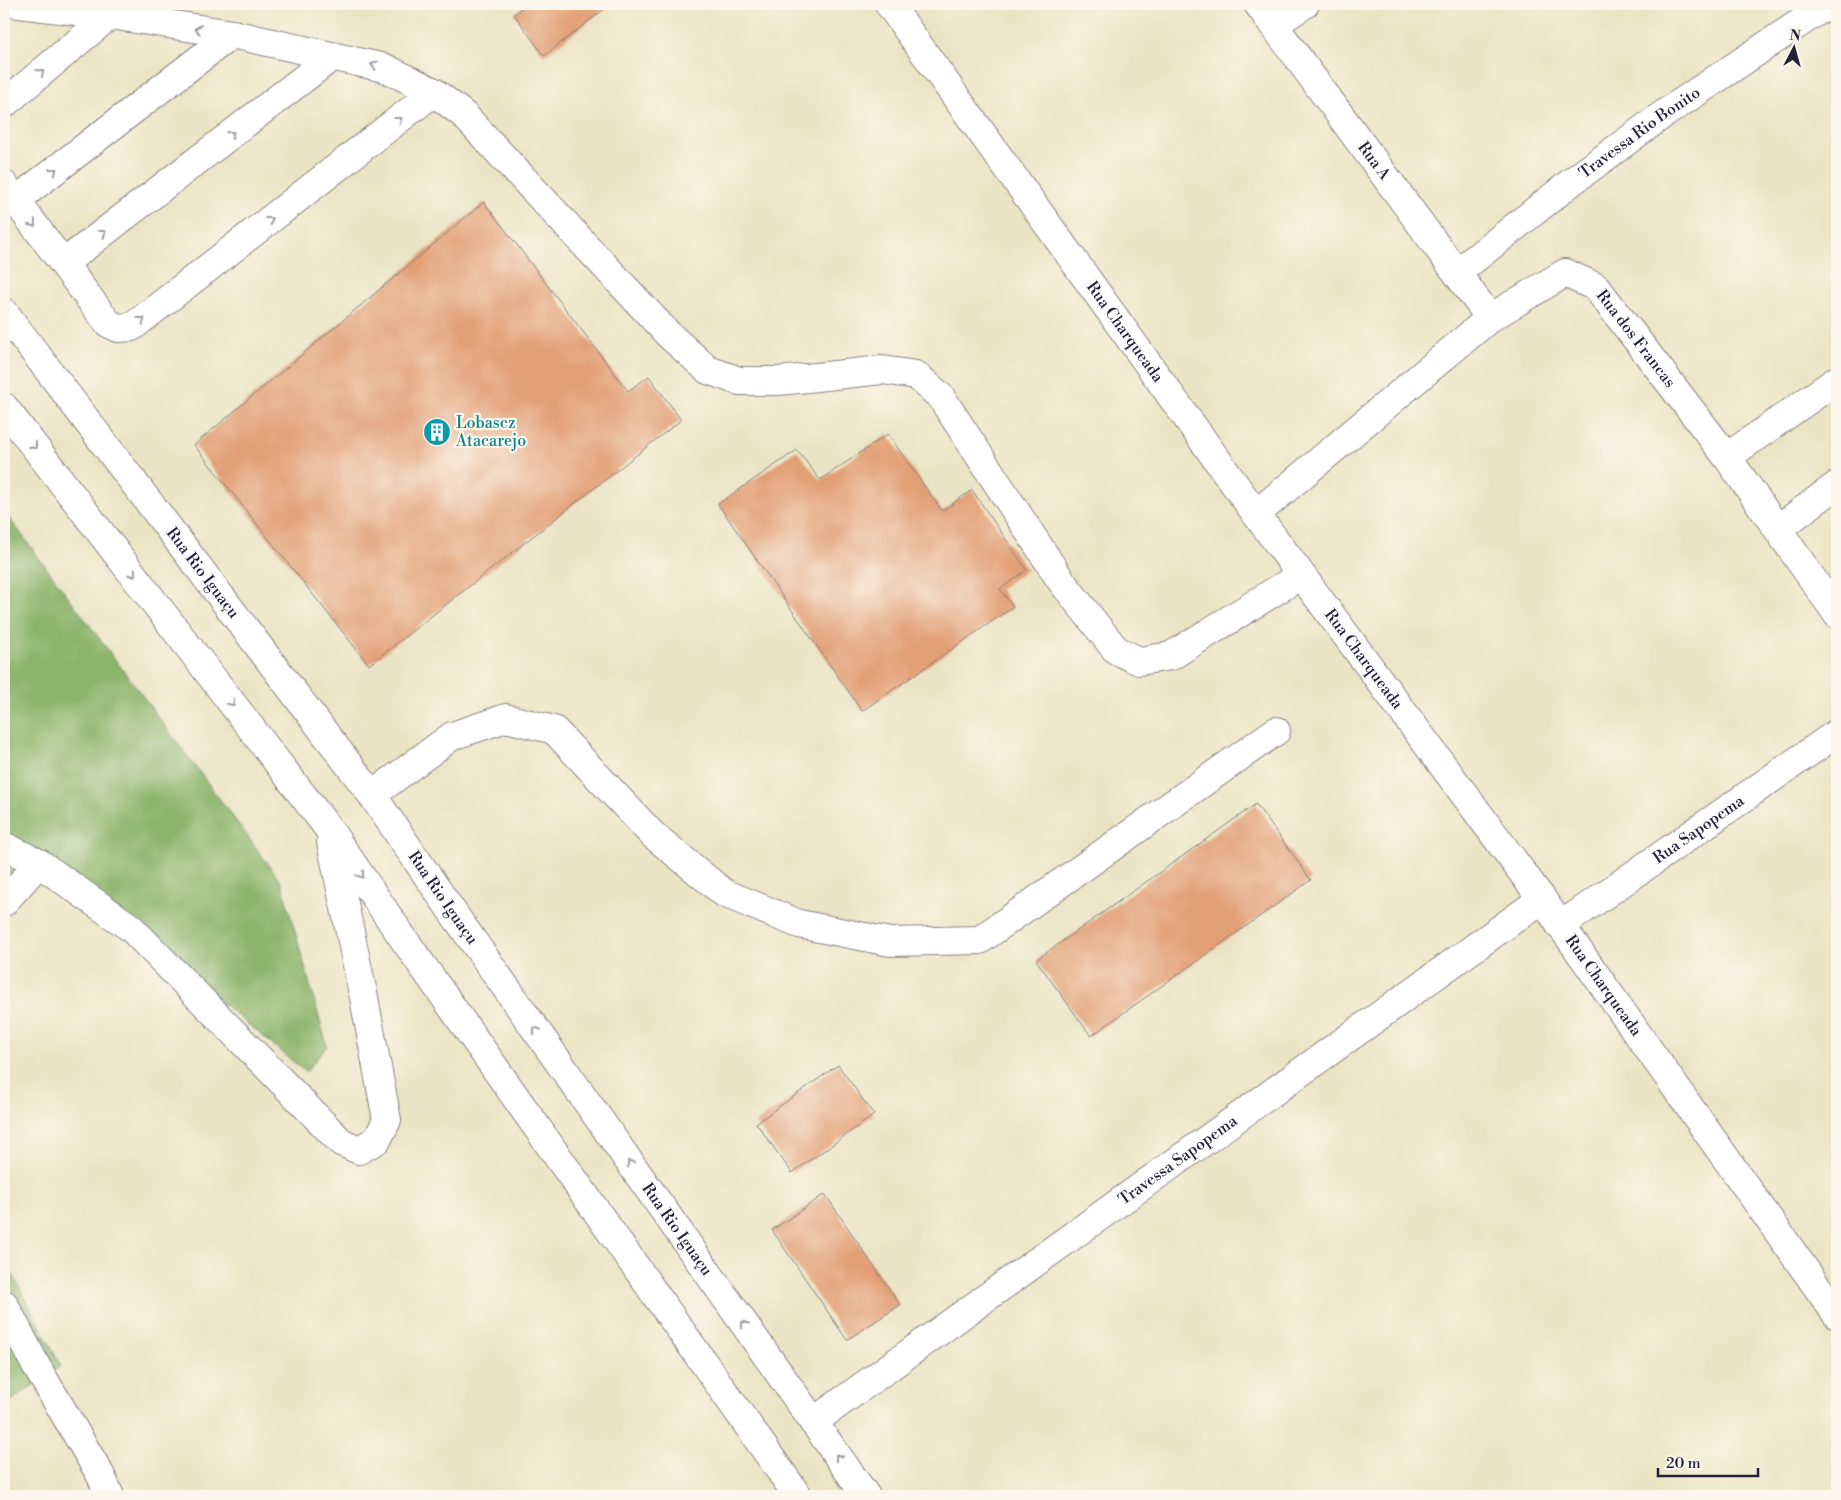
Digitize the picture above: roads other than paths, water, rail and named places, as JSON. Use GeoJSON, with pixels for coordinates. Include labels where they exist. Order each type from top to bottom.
{"type":"FeatureCollection","features":[{"type":"Feature","properties":{"kind":"street"},"geometry":{"type":"LineString","coordinates":[[19,4],[110,15],[232,34],[385,68],[434,92],[464,116],[669,335],[708,370],[739,381],[779,381],[882,370],[916,375],[941,398],[1062,582],[1116,650],[1139,661],[1171,656],[1302,575]]}},
{"type":"Feature","properties":{"kind":"street","name":"Rua Charqueada"},"geometry":{"type":"LineString","coordinates":[[889,4],[1256,514],[1542,899],[1837,1315]]}},
{"type":"Feature","properties":{"kind":"street"},"geometry":{"type":"LineString","coordinates":[[1266,14],[1304,4]]}},
{"type":"Feature","properties":{"kind":"street","name":"Travessa Rio Bonito"},"geometry":{"type":"LineString","coordinates":[[1458,272],[1574,180],[1661,116],[1828,4]]}},
{"type":"Feature","properties":{"kind":"street","name":"Rua A"},"geometry":{"type":"LineString","coordinates":[[1266,14],[1458,272],[1490,318]]}},
{"type":"Feature","properties":{"kind":"street"},"geometry":{"type":"LineString","coordinates":[[4,104],[110,15]]}},
{"type":"Feature","properties":{"kind":"street"},"geometry":{"type":"LineString","coordinates":[[232,34],[10,193],[108,323],[118,328],[132,328],[434,92]]}},
{"type":"Feature","properties":{"kind":"street"},"geometry":{"type":"LineString","coordinates":[[64,263],[333,56]]}},
{"type":"Feature","properties":{"kind":"street","name":"Rua dos Francas"},"geometry":{"type":"LineString","coordinates":[[1256,514],[1490,318],[1566,273],[1596,287],[1727,457],[1779,528],[1837,614]]}},
{"type":"Feature","properties":{"kind":"street","name":"Rua Rio Iguaçu"},"geometry":{"type":"LineString","coordinates":[[4,312],[372,795],[456,918],[866,1496]]}},
{"type":"Feature","properties":{"kind":"street"},"geometry":{"type":"LineString","coordinates":[[1727,457],[1837,380]]}},
{"type":"Feature","properties":{"kind":"street"},"geometry":{"type":"LineString","coordinates":[[4,407],[328,828],[405,941],[798,1496]]}},
{"type":"Feature","properties":{"kind":"street"},"geometry":{"type":"LineString","coordinates":[[1779,528],[1837,485]]}},
{"type":"Feature","properties":{"kind":"street"},"geometry":{"type":"LineString","coordinates":[[372,795],[452,736],[506,718],[554,730],[652,834],[724,894],[799,924],[890,942],[980,940],[1276,731]]}},
{"type":"Feature","properties":{"kind":"street","name":"Rua Sapopema"},"geometry":{"type":"LineString","coordinates":[[1560,926],[1837,733]]}},
{"type":"Feature","properties":{"kind":"street"},"geometry":{"type":"LineString","coordinates":[[4,846],[39,863],[131,928],[341,1142],[359,1150],[377,1140],[387,1120],[364,998],[328,828]]}},
{"type":"Feature","properties":{"kind":"street"},"geometry":{"type":"LineString","coordinates":[[4,902],[39,863]]}},
{"type":"Feature","properties":{"kind":"street","name":"Travessa Sapopema"},"geometry":{"type":"LineString","coordinates":[[813,1422],[1542,899]]}},
{"type":"Feature","properties":{"kind":"street"},"geometry":{"type":"LineString","coordinates":[[4,1304],[35,1364],[100,1474],[110,1496]]}},
{"type":"Feature","properties":{"kind":"place","name":"Lobascz Atacarejo"},"geometry":{"type":"Point","coordinates":[437,432]}}]}
